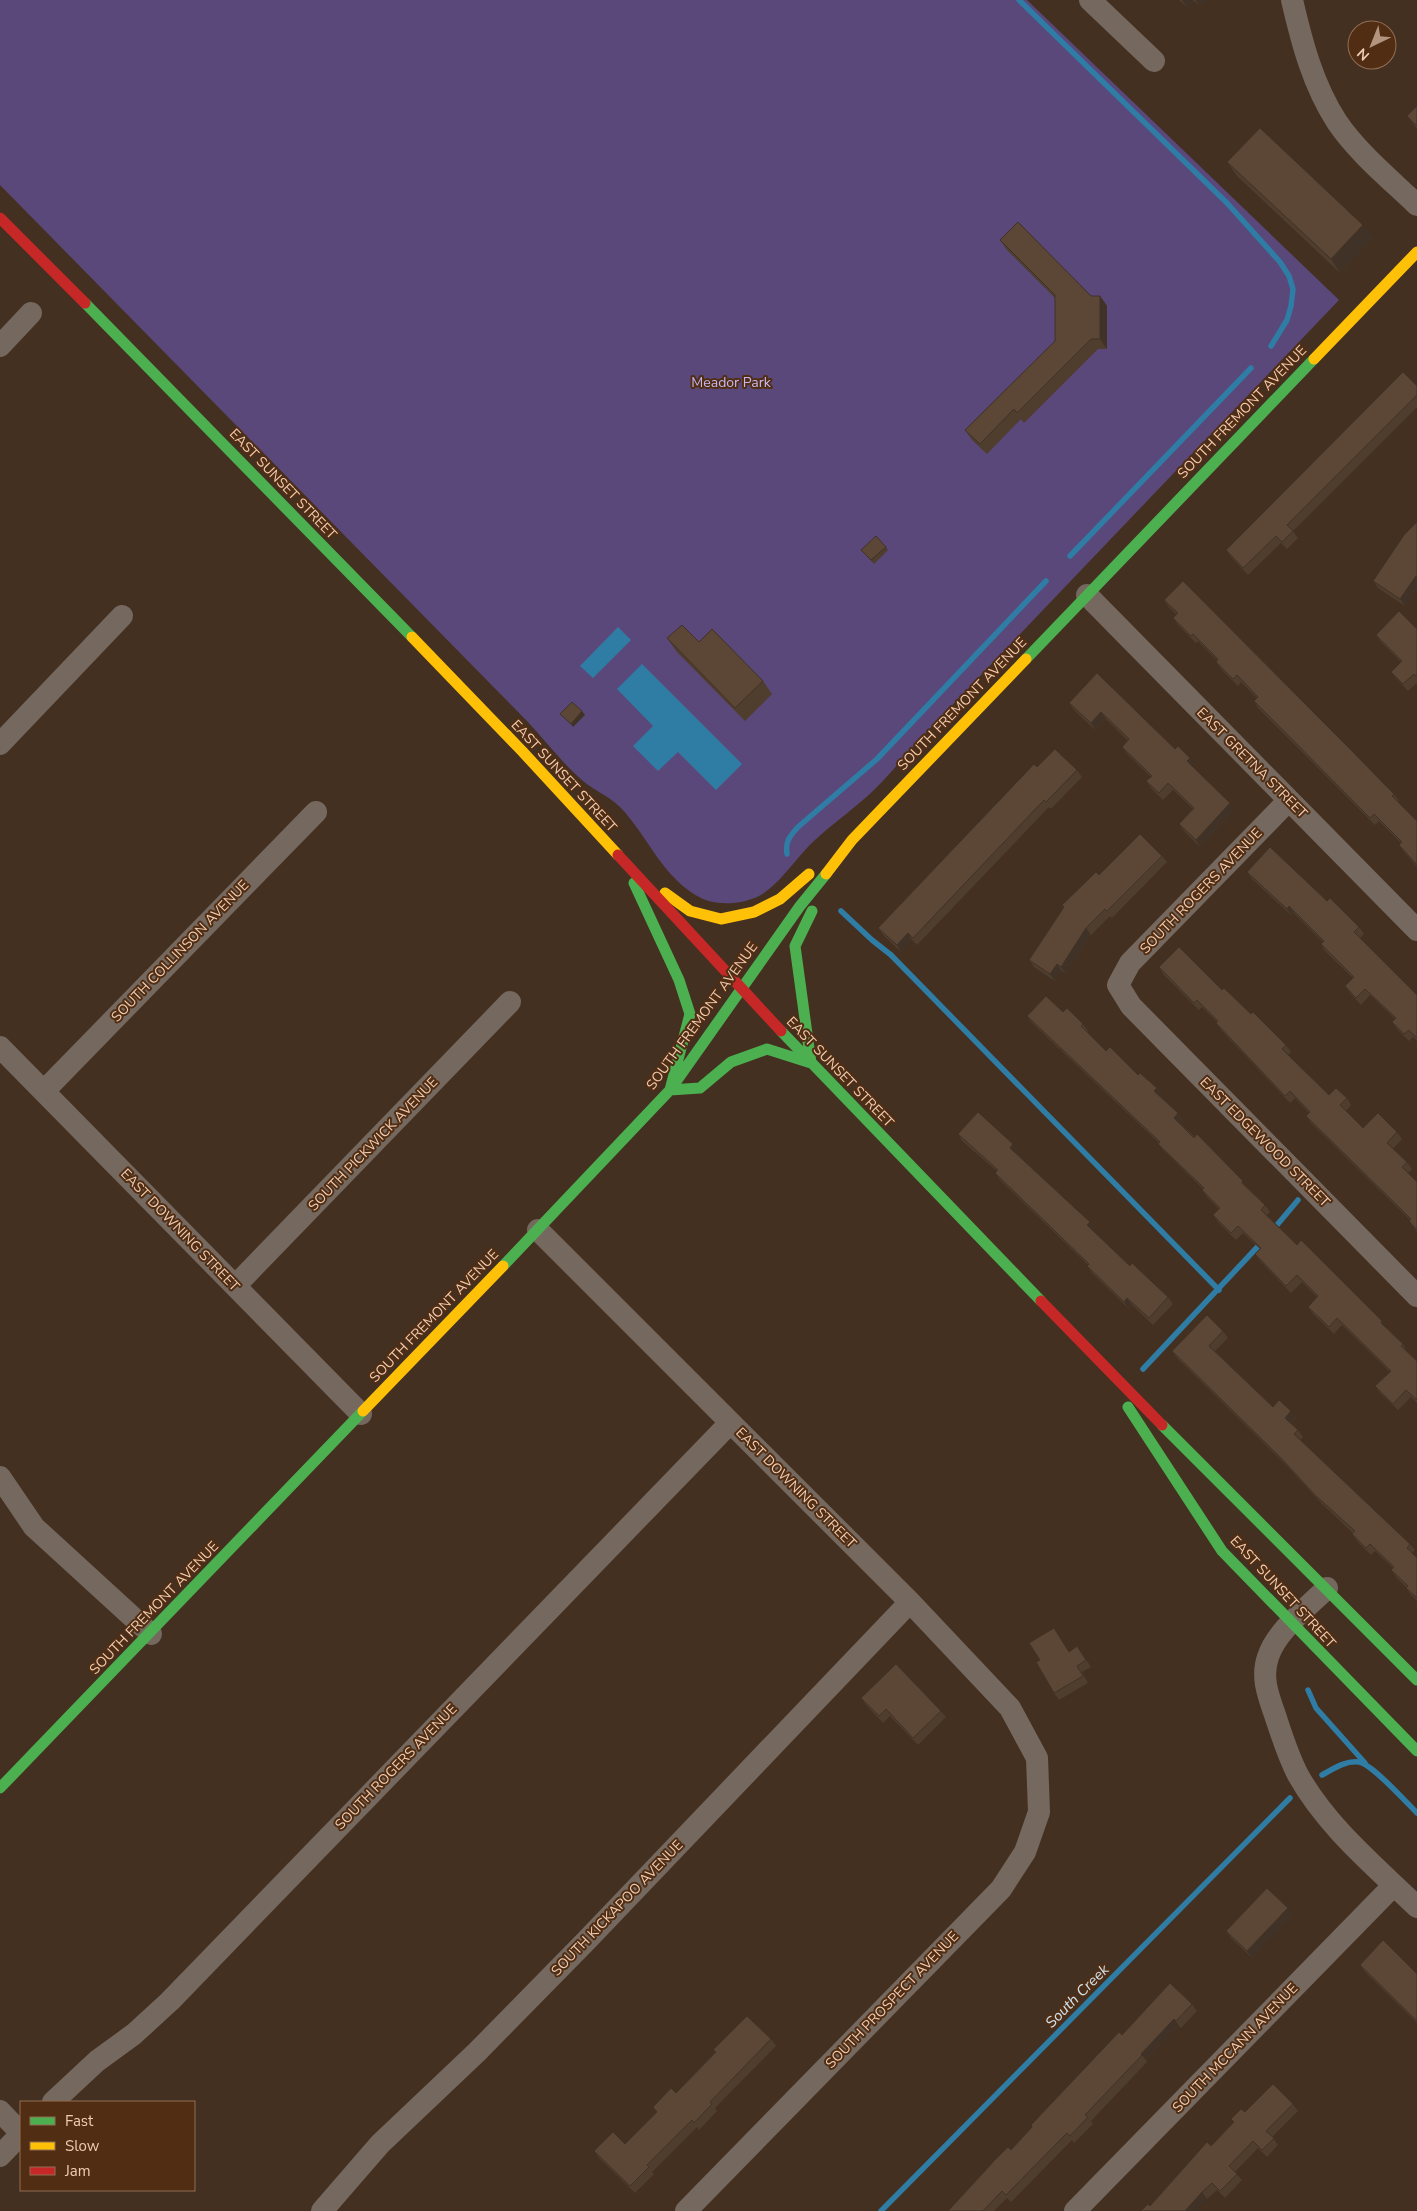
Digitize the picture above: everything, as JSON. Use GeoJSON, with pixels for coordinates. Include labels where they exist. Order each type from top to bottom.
{"type":"FeatureCollection","features":[{"type":"Feature","properties":{"kind":"main road","name":"EAST SUNSET STREET"},"geometry":{"type":"LineString","coordinates":[[0,218],[151,369],[515,744],[741,989],[1099,1362],[1417,1680]]}},
{"type":"Feature","properties":{"kind":"main road","name":"SOUTH FREMONT AVENUE"},"geometry":{"type":"LineString","coordinates":[[0,1788],[151,1634],[360,1414],[628,1138],[670,1090],[800,906],[844,850],[1417,252]]}},
{"type":"Feature","properties":{"kind":"main road"},"geometry":{"type":"LineString","coordinates":[[627,866],[690,911],[721,919],[754,912],[780,900],[823,860],[844,850]]}},
{"type":"Feature","properties":{"kind":"main road"},"geometry":{"type":"LineString","coordinates":[[627,866],[650,921],[679,980],[690,1014],[670,1090],[700,1088],[731,1062],[767,1050],[811,1063],[795,946],[813,907],[841,861],[844,850]]}},
{"type":"Feature","properties":{"kind":"main road","name":"EAST SUNSET STREET"},"geometry":{"type":"LineString","coordinates":[[1099,1362],[1222,1551],[1291,1624],[1417,1751]]}},
{"type":"Feature","properties":{"kind":"street"},"geometry":{"type":"LineString","coordinates":[[1090,0],[1154,61]]}},
{"type":"Feature","properties":{"kind":"street"},"geometry":{"type":"LineString","coordinates":[[1292,0],[1303,47],[1312,73],[1338,123],[1357,146],[1417,205]]}},
{"type":"Feature","properties":{"kind":"street"},"geometry":{"type":"LineString","coordinates":[[0,346],[31,313]]}},
{"type":"Feature","properties":{"kind":"street","name":"EAST GRETNA STREET"},"geometry":{"type":"LineString","coordinates":[[1087,595],[1417,930]]}},
{"type":"Feature","properties":{"kind":"street"},"geometry":{"type":"LineString","coordinates":[[0,744],[122,616]]}},
{"type":"Feature","properties":{"kind":"street","name":"SOUTH ROGERS AVENUE"},"geometry":{"type":"LineString","coordinates":[[1118,985],[1130,963],[1289,800]]}},
{"type":"Feature","properties":{"kind":"street","name":"SOUTH COLLINSON AVENUE"},"geometry":{"type":"LineString","coordinates":[[44,1091],[316,812]]}},
{"type":"Feature","properties":{"kind":"street","name":"EAST EDGEWOOD STREET"},"geometry":{"type":"LineString","coordinates":[[1118,985],[1131,1006],[1417,1296]]}},
{"type":"Feature","properties":{"kind":"street","name":"SOUTH PICKWICK AVENUE"},"geometry":{"type":"LineString","coordinates":[[235,1286],[510,1002]]}},
{"type":"Feature","properties":{"kind":"street","name":"EAST DOWNING STREET"},"geometry":{"type":"LineString","coordinates":[[0,1047],[360,1414]]}},
{"type":"Feature","properties":{"kind":"street","name":"EAST DOWNING STREET"},"geometry":{"type":"LineString","coordinates":[[538,1230],[910,1602],[1010,1708],[1038,1758]]}},
{"type":"Feature","properties":{"kind":"street","name":"SOUTH ROGERS AVENUE"},"geometry":{"type":"LineString","coordinates":[[54,2101],[97,2061],[134,2034],[170,2001],[730,1423]]}},
{"type":"Feature","properties":{"kind":"street"},"geometry":{"type":"LineString","coordinates":[[0,1477],[34,1527],[151,1634]]}},
{"type":"Feature","properties":{"kind":"street"},"geometry":{"type":"LineString","coordinates":[[1327,1588],[1291,1624],[1268,1654],[1264,1670],[1266,1687],[1287,1752],[1302,1782],[1326,1815],[1417,1907]]}},
{"type":"Feature","properties":{"kind":"street","name":"SOUTH KICKAPOO AVENUE"},"geometry":{"type":"LineString","coordinates":[[322,2211],[380,2144],[477,2052],[586,1941],[910,1602]]}},
{"type":"Feature","properties":{"kind":"street","name":"SOUTH PROSPECT AVENUE"},"geometry":{"type":"LineString","coordinates":[[686,2211],[1001,1889],[1025,1852],[1039,1812],[1038,1758]]}},
{"type":"Feature","properties":{"kind":"street","name":"SOUTH MCCANN AVENUE"},"geometry":{"type":"LineString","coordinates":[[1075,2211],[1394,1884]]}},
{"type":"Feature","properties":{"kind":"street"},"geometry":{"type":"LineString","coordinates":[[0,2111],[20,2132]]}},
{"type":"Feature","properties":{"kind":"street"},"geometry":{"type":"LineString","coordinates":[[0,2156],[20,2134]]}},
{"type":"Feature","properties":{"kind":"green space","name":"Meador Park"},"geometry":{"type":"Polygon","coordinates":[[[0,0],[1027,0],[1339,300],[916,743],[876,788],[815,840],[767,891],[753,899],[717,903],[703,899],[689,891],[667,870],[620,807],[592,788],[568,767],[526,720],[0,185],[0,0]]]}},
{"type":"Feature","properties":{"kind":"water"},"geometry":{"type":"Polygon","coordinates":[[[618,627],[631,640],[593,678],[580,666],[618,627]]]}},
{"type":"Feature","properties":{"kind":"water"},"geometry":{"type":"Polygon","coordinates":[[[642,664],[742,764],[716,790],[678,752],[658,771],[633,746],[653,726],[617,689],[642,664]]]}},
{"type":"Feature","properties":{"kind":"building"},"geometry":{"type":"Polygon","coordinates":[[[1417,106],[1417,126],[1407,116],[1417,106]]]}},
{"type":"Feature","properties":{"kind":"building"},"geometry":{"type":"Polygon","coordinates":[[[1260,128],[1363,225],[1331,259],[1227,162],[1260,128]]]}},
{"type":"Feature","properties":{"kind":"building"},"geometry":{"type":"Polygon","coordinates":[[[1018,222],[1091,296],[1100,296],[1100,339],[1091,339],[1017,413],[1014,409],[980,444],[965,430],[1055,341],[1055,295],[1000,240],[1018,222]]]}},
{"type":"Feature","properties":{"kind":"building"},"geometry":{"type":"Polygon","coordinates":[[[1403,372],[1417,386],[1417,395],[1287,525],[1293,531],[1282,542],[1276,536],[1243,568],[1226,550],[1403,372]]]}},
{"type":"Feature","properties":{"kind":"building"},"geometry":{"type":"Polygon","coordinates":[[[1417,522],[1417,577],[1400,599],[1373,581],[1404,535],[1417,522]]]}},
{"type":"Feature","properties":{"kind":"building"},"geometry":{"type":"Polygon","coordinates":[[[876,536],[886,547],[871,560],[861,550],[876,536]]]}},
{"type":"Feature","properties":{"kind":"building"},"geometry":{"type":"Polygon","coordinates":[[[1183,581],[1394,794],[1392,796],[1417,821],[1417,865],[1399,845],[1402,842],[1374,814],[1370,818],[1254,701],[1258,697],[1237,675],[1233,679],[1216,662],[1218,659],[1193,634],[1191,636],[1173,618],[1178,613],[1164,600],[1183,581]]]}},
{"type":"Feature","properties":{"kind":"building"},"geometry":{"type":"Polygon","coordinates":[[[1399,611],[1417,629],[1417,675],[1414,674],[1403,684],[1391,672],[1402,661],[1376,635],[1399,611]]]}},
{"type":"Feature","properties":{"kind":"building"},"geometry":{"type":"Polygon","coordinates":[[[682,625],[699,642],[712,629],[763,681],[735,708],[667,638],[682,625]]]}},
{"type":"Feature","properties":{"kind":"building"},"geometry":{"type":"Polygon","coordinates":[[[1097,673],[1175,749],[1178,746],[1190,758],[1187,761],[1230,803],[1196,840],[1179,824],[1194,808],[1168,783],[1159,793],[1146,781],[1152,776],[1122,747],[1129,739],[1101,712],[1091,723],[1069,703],[1097,673]]]}},
{"type":"Feature","properties":{"kind":"building"},"geometry":{"type":"Polygon","coordinates":[[[572,702],[582,711],[571,724],[560,714],[572,702]]]}},
{"type":"Feature","properties":{"kind":"building"},"geometry":{"type":"Polygon","coordinates":[[[1055,749],[1077,770],[1046,802],[1044,800],[913,938],[908,933],[897,945],[878,928],[1034,764],[1037,767],[1055,749]]]}},
{"type":"Feature","properties":{"kind":"building"},"geometry":{"type":"Polygon","coordinates":[[[1140,834],[1162,856],[1107,911],[1105,909],[1086,928],[1061,967],[1057,964],[1050,974],[1029,960],[1064,907],[1062,905],[1096,872],[1099,875],[1140,834]]]}},
{"type":"Feature","properties":{"kind":"building"},"geometry":{"type":"Polygon","coordinates":[[[1270,847],[1327,901],[1330,898],[1359,927],[1354,932],[1417,995],[1417,1038],[1409,1030],[1404,1034],[1392,1022],[1396,1018],[1365,989],[1356,998],[1345,986],[1354,977],[1321,944],[1324,941],[1289,906],[1287,909],[1247,872],[1270,847]]]}},
{"type":"Feature","properties":{"kind":"building"},"geometry":{"type":"Polygon","coordinates":[[[1179,947],[1222,990],[1224,988],[1251,1014],[1253,1012],[1286,1045],[1282,1049],[1329,1095],[1336,1088],[1347,1098],[1340,1105],[1363,1128],[1378,1113],[1397,1132],[1387,1143],[1407,1162],[1402,1167],[1417,1182],[1417,1230],[1409,1221],[1411,1219],[1306,1116],[1310,1112],[1290,1091],[1285,1096],[1216,1023],[1218,1021],[1197,1000],[1194,1003],[1159,967],[1179,947]]]}},
{"type":"Feature","properties":{"kind":"building"},"geometry":{"type":"Polygon","coordinates":[[[1046,996],[1063,1012],[1067,1008],[1083,1024],[1081,1026],[1106,1051],[1110,1047],[1138,1075],[1140,1073],[1157,1088],[1154,1091],[1178,1113],[1174,1118],[1194,1138],[1197,1134],[1243,1181],[1242,1183],[1265,1205],[1261,1210],[1297,1245],[1301,1240],[1382,1321],[1381,1323],[1403,1344],[1401,1346],[1417,1361],[1417,1400],[1406,1390],[1393,1404],[1375,1386],[1391,1371],[1337,1318],[1329,1327],[1308,1307],[1318,1296],[1297,1275],[1286,1286],[1255,1254],[1261,1248],[1238,1226],[1231,1233],[1213,1215],[1220,1208],[1202,1190],[1204,1188],[1158,1144],[1160,1142],[1027,1016],[1046,996]]]}},
{"type":"Feature","properties":{"kind":"building"},"geometry":{"type":"Polygon","coordinates":[[[978,1112],[1013,1144],[1010,1148],[1090,1222],[1087,1225],[1130,1266],[1132,1263],[1168,1297],[1149,1318],[1127,1298],[1124,1302],[1087,1266],[1089,1264],[995,1173],[998,1170],[958,1134],[978,1112]]]}},
{"type":"Feature","properties":{"kind":"building"},"geometry":{"type":"Polygon","coordinates":[[[1207,1315],[1223,1331],[1209,1346],[1273,1407],[1279,1400],[1291,1411],[1285,1418],[1298,1430],[1294,1434],[1410,1544],[1407,1548],[1417,1558],[1417,1598],[1406,1588],[1408,1586],[1391,1570],[1394,1567],[1370,1544],[1366,1548],[1352,1534],[1355,1531],[1316,1496],[1280,1457],[1172,1351],[1207,1315]]]}},
{"type":"Feature","properties":{"kind":"building"},"geometry":{"type":"Polygon","coordinates":[[[1054,1628],[1069,1652],[1077,1646],[1086,1660],[1077,1666],[1083,1676],[1054,1693],[1036,1662],[1040,1660],[1029,1643],[1054,1628]]]}},
{"type":"Feature","properties":{"kind":"building"},"geometry":{"type":"Polygon","coordinates":[[[896,1664],[941,1711],[913,1738],[886,1709],[879,1716],[861,1698],[896,1664]]]}},
{"type":"Feature","properties":{"kind":"building"},"geometry":{"type":"Polygon","coordinates":[[[1267,1888],[1288,1908],[1247,1951],[1226,1931],[1267,1888]]]}},
{"type":"Feature","properties":{"kind":"building"},"geometry":{"type":"Polygon","coordinates":[[[1383,1940],[1417,1974],[1417,2021],[1360,1965],[1383,1940]]]}},
{"type":"Feature","properties":{"kind":"building"},"geometry":{"type":"Polygon","coordinates":[[[1170,1983],[1192,2004],[1176,2021],[1174,2019],[1141,2054],[1085,2115],[1088,2117],[1070,2136],[1067,2133],[1006,2195],[1002,2191],[983,2211],[948,2211],[1008,2147],[1011,2150],[1032,2127],[1031,2125],[1119,2032],[1122,2035],[1170,1983]]]}},
{"type":"Feature","properties":{"kind":"building"},"geometry":{"type":"Polygon","coordinates":[[[747,2016],[771,2039],[710,2102],[712,2104],[694,2123],[692,2120],[647,2165],[649,2167],[630,2186],[594,2151],[613,2132],[625,2144],[657,2112],[653,2107],[671,2088],[676,2093],[716,2052],[713,2050],[747,2016]]]}},
{"type":"Feature","properties":{"kind":"building"},"geometry":{"type":"Polygon","coordinates":[[[1273,2084],[1293,2104],[1266,2131],[1274,2138],[1262,2150],[1253,2141],[1229,2166],[1237,2174],[1220,2191],[1212,2183],[1185,2211],[1141,2211],[1148,2204],[1150,2206],[1207,2142],[1211,2146],[1234,2122],[1231,2119],[1241,2109],[1245,2112],[1273,2084]]]}},
{"type":"Feature","properties":{"kind":"waterway"},"geometry":{"type":"LineString","coordinates":[[1019,0],[1227,203],[1280,262],[1289,276],[1293,289],[1287,320],[1271,346]]}},
{"type":"Feature","properties":{"kind":"waterway"},"geometry":{"type":"LineString","coordinates":[[1070,556],[1251,368]]}},
{"type":"Feature","properties":{"kind":"waterway"},"geometry":{"type":"LineString","coordinates":[[787,854],[789,839],[798,827],[877,759],[1046,581]]}},
{"type":"Feature","properties":{"kind":"waterway"},"geometry":{"type":"LineString","coordinates":[[841,911],[891,955],[1219,1290]]}},
{"type":"Feature","properties":{"kind":"waterway"},"geometry":{"type":"LineString","coordinates":[[1272,1231],[1298,1200]]}},
{"type":"Feature","properties":{"kind":"waterway"},"geometry":{"type":"LineString","coordinates":[[1143,1369],[1263,1241]]}},
{"type":"Feature","properties":{"kind":"waterway"},"geometry":{"type":"LineString","coordinates":[[1308,1690],[1316,1708],[1365,1763]]}},
{"type":"Feature","properties":{"kind":"waterway","name":"South Creek"},"geometry":{"type":"LineString","coordinates":[[1322,1775],[1344,1764],[1354,1762],[1365,1764],[1380,1776],[1417,1813]]}},
{"type":"Feature","properties":{"kind":"waterway","name":"South Creek"},"geometry":{"type":"LineString","coordinates":[[881,2211],[1290,1798]]}},
{"type":"Feature","properties":{"kind":"traffic: fast"},"geometry":{"type":"LineString","coordinates":[[85,303],[412,637]]}},
{"type":"Feature","properties":{"kind":"traffic: fast"},"geometry":{"type":"LineString","coordinates":[[1026,659],[1314,359]]}},
{"type":"Feature","properties":{"kind":"traffic: fast"},"geometry":{"type":"LineString","coordinates":[[503,1266],[670,1090],[800,906],[826,874]]}},
{"type":"Feature","properties":{"kind":"traffic: fast"},"geometry":{"type":"LineString","coordinates":[[634,883],[679,980],[690,1014],[670,1090],[700,1088],[731,1062],[767,1049],[811,1063],[795,946],[812,911]]}},
{"type":"Feature","properties":{"kind":"traffic: fast"},"geometry":{"type":"LineString","coordinates":[[781,1031],[1041,1301]]}},
{"type":"Feature","properties":{"kind":"traffic: fast"},"geometry":{"type":"LineString","coordinates":[[1128,1407],[1222,1551],[1417,1751]]}},
{"type":"Feature","properties":{"kind":"traffic: fast"},"geometry":{"type":"LineString","coordinates":[[0,1788],[363,1411]]}},
{"type":"Feature","properties":{"kind":"traffic: fast"},"geometry":{"type":"LineString","coordinates":[[1162,1425],[1417,1680]]}},
{"type":"Feature","properties":{"kind":"traffic: slow"},"geometry":{"type":"LineString","coordinates":[[1314,359],[1417,252]]}},
{"type":"Feature","properties":{"kind":"traffic: slow"},"geometry":{"type":"LineString","coordinates":[[412,637],[522,751],[618,855]]}},
{"type":"Feature","properties":{"kind":"traffic: slow"},"geometry":{"type":"LineString","coordinates":[[826,874],[852,840],[1026,659]]}},
{"type":"Feature","properties":{"kind":"traffic: slow"},"geometry":{"type":"LineString","coordinates":[[665,893],[690,911],[721,919],[754,912],[780,899],[809,874]]}},
{"type":"Feature","properties":{"kind":"traffic: slow"},"geometry":{"type":"LineString","coordinates":[[363,1411],[503,1266]]}},
{"type":"Feature","properties":{"kind":"traffic: jam"},"geometry":{"type":"LineString","coordinates":[[0,218],[85,303]]}},
{"type":"Feature","properties":{"kind":"traffic: jam"},"geometry":{"type":"LineString","coordinates":[[618,855],[781,1031]]}},
{"type":"Feature","properties":{"kind":"traffic: jam"},"geometry":{"type":"LineString","coordinates":[[1041,1301],[1162,1425]]}}]}
